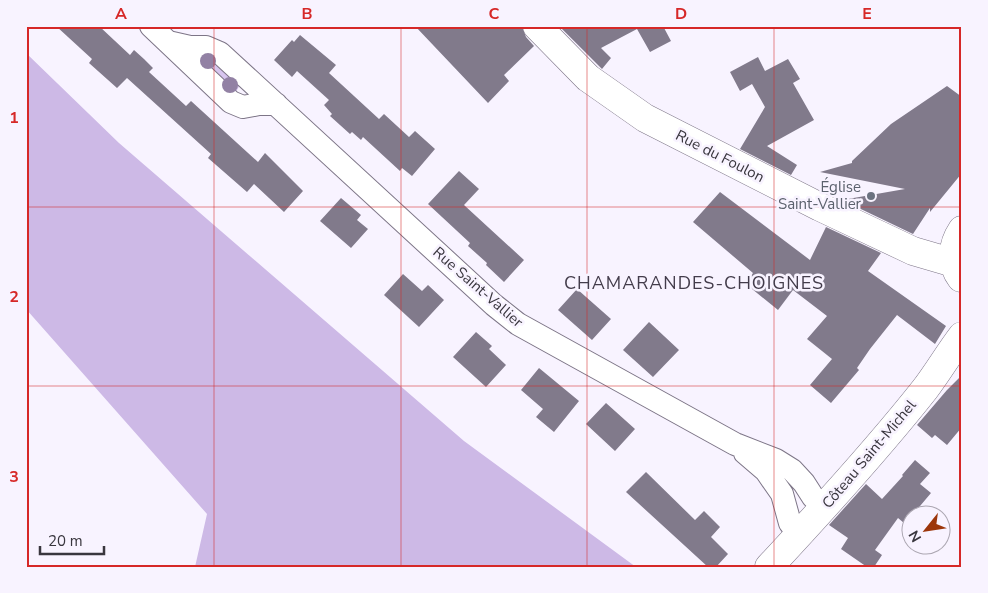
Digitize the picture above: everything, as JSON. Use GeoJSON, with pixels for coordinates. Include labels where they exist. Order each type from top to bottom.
{"type":"FeatureCollection","features":[{"type":"Feature","properties":{"kind":"street","name":"Rue Saint-Vallier"},"geometry":{"type":"LineString","coordinates":[[151,26],[230,102],[242,107],[258,104],[276,104],[494,305],[518,324],[735,444],[776,460],[792,470],[813,497],[825,507]]}},
{"type":"Feature","properties":{"kind":"street","name":"Rue du Foulon"},"geometry":{"type":"LineString","coordinates":[[537,26],[588,78],[645,118],[820,207],[958,271]]}},
{"type":"Feature","properties":{"kind":"street"},"geometry":{"type":"LineString","coordinates":[[958,271],[953,251],[956,239],[962,230]]}},
{"type":"Feature","properties":{"kind":"street","name":"Côteau Saint-Michel"},"geometry":{"type":"LineString","coordinates":[[769,567],[825,507],[920,395],[962,336]]}},
{"type":"Feature","properties":{"kind":"street","name":"Rue Saint-Vallier"},"geometry":{"type":"LineString","coordinates":[[735,444],[766,472],[782,494],[790,523],[799,535]]}},
{"type":"Feature","properties":{"kind":"shaded area"},"geometry":{"type":"Polygon","coordinates":[[[26,53],[119,143],[464,441],[636,567],[195,567],[207,514],[26,309],[26,53]]]}},
{"type":"Feature","properties":{"kind":"shaded area"},"geometry":{"type":"Polygon","coordinates":[[[208,57],[240,85],[234,95],[203,65],[208,57]]]}},
{"type":"Feature","properties":{"kind":"building"},"geometry":{"type":"Polygon","coordinates":[[[56,26],[99,26],[130,55],[134,50],[144,59],[153,68],[149,72],[186,106],[191,101],[258,162],[265,153],[303,191],[284,212],[254,184],[247,192],[208,158],[211,154],[127,78],[117,88],[89,63],[92,59],[56,26]]]}},
{"type":"Feature","properties":{"kind":"building"},"geometry":{"type":"Polygon","coordinates":[[[415,26],[522,26],[526,37],[534,46],[504,75],[509,81],[488,103],[415,26]]]}},
{"type":"Feature","properties":{"kind":"building"},"geometry":{"type":"Polygon","coordinates":[[[559,26],[663,26],[671,41],[650,52],[637,29],[601,48],[611,58],[602,69],[559,26]]]}},
{"type":"Feature","properties":{"kind":"building"},"geometry":{"type":"Polygon","coordinates":[[[300,35],[336,65],[329,73],[379,119],[384,114],[409,137],[415,131],[435,149],[412,176],[402,168],[400,171],[363,137],[361,140],[352,132],[350,134],[330,116],[332,114],[324,105],[329,100],[297,71],[292,77],[274,60],[292,40],[294,42],[300,35]]]}},
{"type":"Feature","properties":{"kind":"building"},"geometry":{"type":"Polygon","coordinates":[[[758,57],[765,71],[788,59],[800,79],[793,83],[814,120],[767,146],[797,165],[791,175],[740,149],[765,107],[752,84],[740,91],[730,72],[758,57]]]}},
{"type":"Feature","properties":{"kind":"building"},"geometry":{"type":"Polygon","coordinates":[[[947,86],[962,97],[962,173],[930,212],[930,208],[913,234],[842,200],[905,189],[820,172],[852,163],[891,124],[947,86]]]}},
{"type":"Feature","properties":{"kind":"building"},"geometry":{"type":"Polygon","coordinates":[[[459,171],[479,189],[464,205],[524,260],[504,282],[468,246],[470,243],[428,204],[459,171]]]}},
{"type":"Feature","properties":{"kind":"building"},"geometry":{"type":"Polygon","coordinates":[[[720,192],[810,260],[826,227],[881,253],[868,271],[946,326],[935,344],[897,315],[870,349],[857,368],[859,370],[831,403],[810,385],[832,359],[807,339],[827,316],[793,290],[778,310],[746,284],[753,273],[693,222],[720,192]]]}},
{"type":"Feature","properties":{"kind":"building"},"geometry":{"type":"Polygon","coordinates":[[[341,198],[361,215],[357,220],[368,229],[351,248],[320,221],[341,198]]]}},
{"type":"Feature","properties":{"kind":"building"},"geometry":{"type":"Polygon","coordinates":[[[403,274],[422,291],[428,285],[444,300],[419,327],[384,295],[403,274]]]}},
{"type":"Feature","properties":{"kind":"building"},"geometry":{"type":"Polygon","coordinates":[[[577,289],[611,319],[592,340],[558,310],[577,289]]]}},
{"type":"Feature","properties":{"kind":"building"},"geometry":{"type":"Polygon","coordinates":[[[649,322],[679,350],[653,377],[623,350],[649,322]]]}},
{"type":"Feature","properties":{"kind":"building"},"geometry":{"type":"Polygon","coordinates":[[[476,332],[492,346],[489,349],[506,365],[486,387],[453,357],[476,332]]]}},
{"type":"Feature","properties":{"kind":"building"},"geometry":{"type":"Polygon","coordinates":[[[539,368],[579,401],[554,432],[536,417],[543,409],[521,390],[539,368]]]}},
{"type":"Feature","properties":{"kind":"building"},"geometry":{"type":"Polygon","coordinates":[[[962,375],[962,427],[947,445],[935,435],[932,438],[917,425],[962,375]]]}},
{"type":"Feature","properties":{"kind":"building"},"geometry":{"type":"Polygon","coordinates":[[[606,403],[635,429],[615,451],[586,424],[606,403]]]}},
{"type":"Feature","properties":{"kind":"building"},"geometry":{"type":"Polygon","coordinates":[[[915,460],[930,473],[920,484],[931,493],[920,506],[900,506],[900,520],[898,518],[875,550],[882,555],[874,567],[867,567],[841,549],[848,538],[829,525],[866,484],[882,499],[915,460]]]}},
{"type":"Feature","properties":{"kind":"building"},"geometry":{"type":"Polygon","coordinates":[[[646,472],[695,520],[704,511],[720,527],[711,537],[728,554],[716,567],[708,567],[626,492],[646,472]]]}},
{"type":"Feature","properties":{"kind":"place","name":"Église Saint-Vallier"},"geometry":{"type":"Point","coordinates":[871,196]}},
{"type":"Feature","properties":{"kind":"district","name":"CHAMARANDES-CHOIGNES"},"geometry":{"type":"Point","coordinates":[694,283]}}]}
